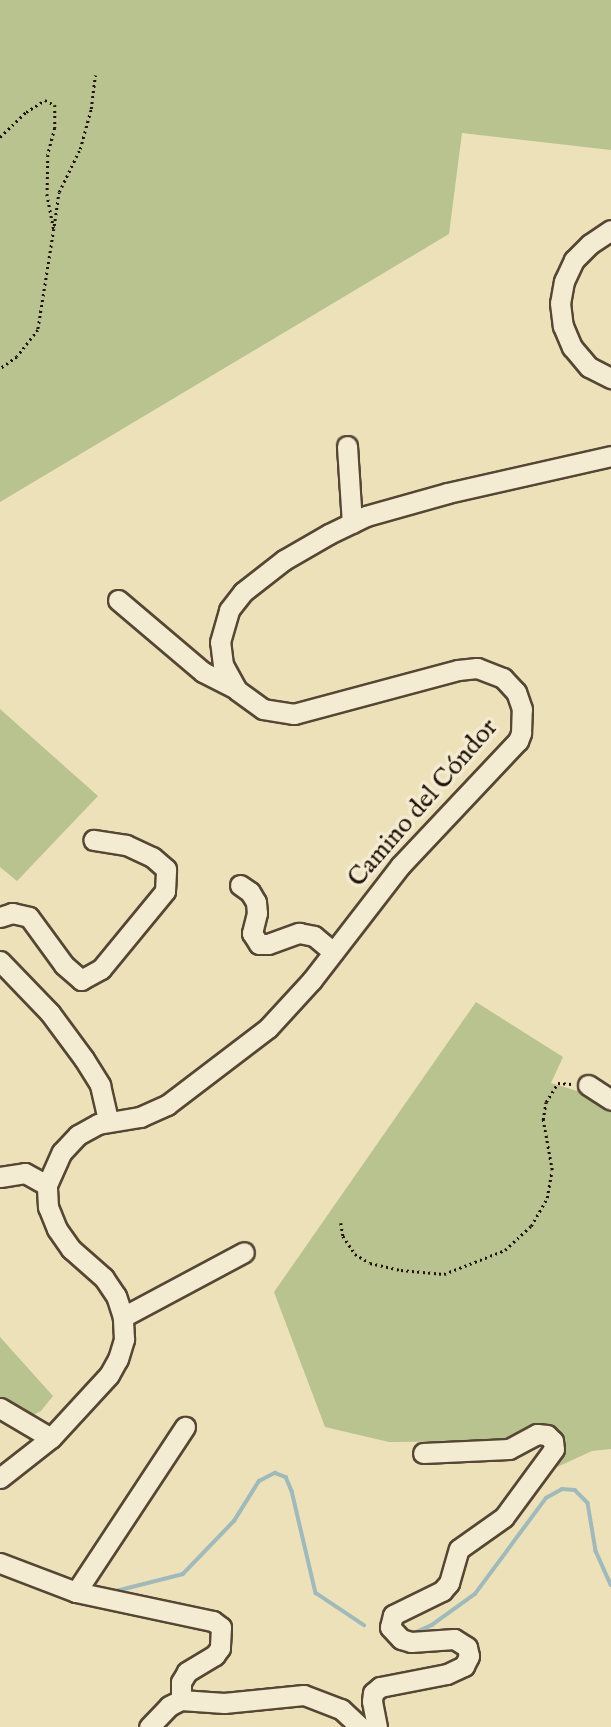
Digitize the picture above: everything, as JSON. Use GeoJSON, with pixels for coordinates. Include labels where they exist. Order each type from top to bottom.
{"type":"FeatureCollection","features":[{"type":"Feature","properties":{"kind":"street"},"geometry":{"type":"LineString","coordinates":[[611,230],[590,244],[574,260],[564,281],[560,303],[563,326],[572,347],[589,367],[611,378]]}},
{"type":"Feature","properties":{"kind":"street"},"geometry":{"type":"LineString","coordinates":[[347,446],[352,523]]}},
{"type":"Feature","properties":{"kind":"street"},"geometry":{"type":"LineString","coordinates":[[237,690],[223,665],[220,642],[224,620],[235,600],[284,560],[352,523],[381,511],[448,493],[610,457]]}},
{"type":"Feature","properties":{"kind":"street","name":"Camino del Cóndor"},"geometry":{"type":"LineString","coordinates":[[47,1185],[55,1162],[69,1143],[88,1129],[108,1121],[140,1117],[167,1105],[268,1028],[440,820],[517,741],[523,725],[520,701],[503,678],[477,668],[458,670],[294,714],[263,709],[237,690],[203,672],[117,600]]}},
{"type":"Feature","properties":{"kind":"street"},"geometry":{"type":"LineString","coordinates":[[0,917],[12,913],[29,917],[64,965],[81,980],[101,969],[165,891],[166,869],[152,857],[126,845],[93,840]]}},
{"type":"Feature","properties":{"kind":"street"},"geometry":{"type":"LineString","coordinates":[[240,885],[250,892],[256,902],[257,913],[252,933],[259,944],[268,944],[299,933],[314,936],[333,952]]}},
{"type":"Feature","properties":{"kind":"street"},"geometry":{"type":"LineString","coordinates":[[0,961],[50,1013],[84,1059],[100,1085],[108,1121]]}},
{"type":"Feature","properties":{"kind":"street"},"geometry":{"type":"LineString","coordinates":[[588,1085],[611,1100]]}},
{"type":"Feature","properties":{"kind":"street"},"geometry":{"type":"LineString","coordinates":[[0,1177],[25,1173],[47,1185],[45,1196],[57,1229],[79,1258],[111,1287],[123,1317],[124,1339],[114,1367],[51,1438],[0,1478]]}},
{"type":"Feature","properties":{"kind":"street"},"geometry":{"type":"LineString","coordinates":[[123,1317],[244,1252]]}},
{"type":"Feature","properties":{"kind":"street"},"geometry":{"type":"LineString","coordinates":[[0,1408],[51,1438]]}},
{"type":"Feature","properties":{"kind":"street"},"geometry":{"type":"LineString","coordinates":[[76,1592],[186,1427]]}},
{"type":"Feature","properties":{"kind":"street"},"geometry":{"type":"LineString","coordinates":[[377,1727],[372,1701],[373,1693],[380,1687],[447,1674],[464,1666],[469,1656],[464,1643],[454,1639],[411,1642],[401,1639],[390,1627],[393,1615],[442,1591],[449,1583],[459,1549],[504,1517],[554,1449],[547,1435],[537,1434],[509,1449],[423,1453]]}},
{"type":"Feature","properties":{"kind":"street"},"geometry":{"type":"LineString","coordinates":[[0,1563],[76,1592],[212,1621],[221,1627],[220,1648],[215,1655],[187,1672],[181,1682],[181,1700]]}},
{"type":"Feature","properties":{"kind":"street"},"geometry":{"type":"LineString","coordinates":[[149,1727],[169,1706],[181,1700],[224,1703],[304,1695],[341,1709],[360,1727]]}},
{"type":"Feature","properties":{"kind":"path"},"geometry":{"type":"LineString","coordinates":[[0,369],[18,357],[38,330],[59,192],[80,149],[91,109],[95,75]]}},
{"type":"Feature","properties":{"kind":"path"},"geometry":{"type":"LineString","coordinates":[[0,137],[26,112],[45,100],[55,105],[47,194],[54,229]]}},
{"type":"Feature","properties":{"kind":"path"},"geometry":{"type":"LineString","coordinates":[[341,1223],[343,1236],[355,1254],[370,1263],[401,1270],[444,1275],[505,1250],[531,1226],[547,1198],[552,1170],[543,1121],[551,1090],[558,1083],[588,1085]]}},
{"type":"Feature","properties":{"kind":"green space"},"geometry":{"type":"Polygon","coordinates":[[[0,0],[611,0],[611,150],[462,133],[449,234],[0,502],[0,0]]]}},
{"type":"Feature","properties":{"kind":"green space"},"geometry":{"type":"Polygon","coordinates":[[[0,709],[98,796],[17,881],[0,867],[0,709]]]}},
{"type":"Feature","properties":{"kind":"green space"},"geometry":{"type":"Polygon","coordinates":[[[476,1002],[563,1057],[551,1083],[600,1098],[611,1107],[611,1449],[592,1451],[555,1468],[561,1437],[548,1427],[516,1433],[500,1441],[389,1442],[325,1427],[274,1292],[476,1002]]]}},
{"type":"Feature","properties":{"kind":"green space"},"geometry":{"type":"Polygon","coordinates":[[[0,1337],[53,1396],[41,1411],[29,1417],[0,1404],[0,1337]]]}},
{"type":"Feature","properties":{"kind":"waterway"},"geometry":{"type":"LineString","coordinates":[[116,1591],[183,1574],[234,1521],[259,1481],[275,1473],[286,1477],[292,1491],[316,1593],[364,1625]]}},
{"type":"Feature","properties":{"kind":"waterway"},"geometry":{"type":"LineString","coordinates":[[414,1633],[432,1625],[475,1594],[546,1498],[562,1489],[575,1490],[588,1503],[596,1551],[611,1585]]}},
{"type":"Feature","properties":{"kind":"waterway"},"geometry":{"type":"LineString","coordinates":[[49,1571],[66,1578]]}}]}
